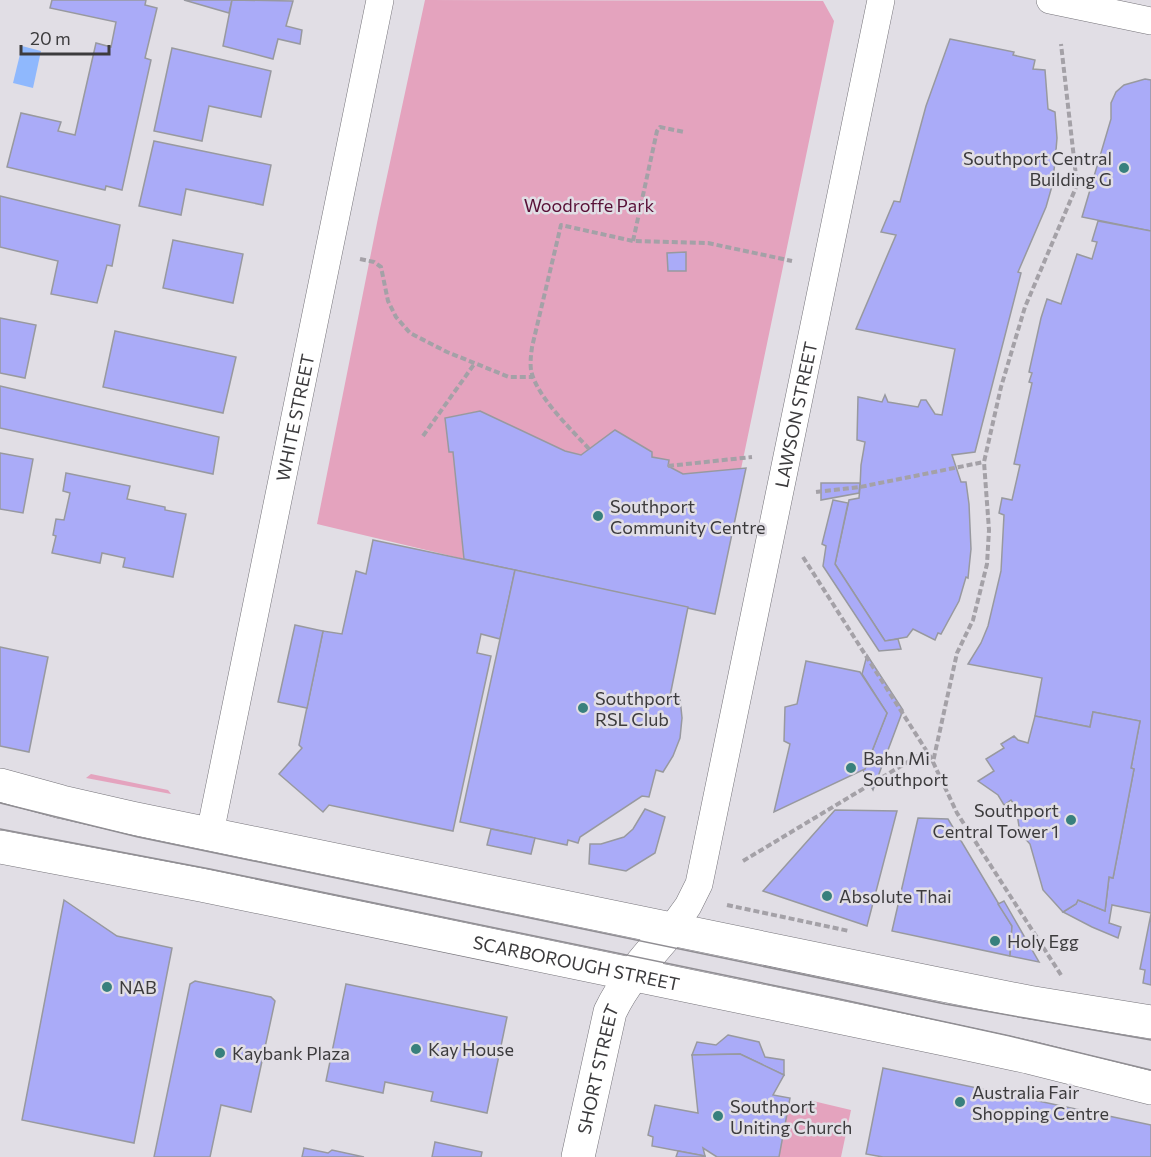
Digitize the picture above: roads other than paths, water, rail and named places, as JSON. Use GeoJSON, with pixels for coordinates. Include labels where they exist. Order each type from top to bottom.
{"type":"FeatureCollection","features":[{"type":"Feature","properties":{"kind":"main road"},"geometry":{"type":"LineString","coordinates":[[0,785],[62,802],[562,907],[1028,1002],[1151,1022]]}},
{"type":"Feature","properties":{"kind":"main road","name":"SCARBOROUGH STREET"},"geometry":{"type":"LineString","coordinates":[[0,847],[201,885],[633,974],[1028,1057],[1151,1088]]}},
{"type":"Feature","properties":{"kind":"main road","name":"SHORT STREET"},"geometry":{"type":"LineString","coordinates":[[578,1157],[608,1020],[619,995],[633,974],[672,928]]}},
{"type":"Feature","properties":{"kind":"street","name":"WHITE STREET"},"geometry":{"type":"LineString","coordinates":[[210,833],[380,0]]}},
{"type":"Feature","properties":{"kind":"street","name":"LAWSON STREET"},"geometry":{"type":"LineString","coordinates":[[672,928],[688,906],[699,884],[881,0]]}},
{"type":"Feature","properties":{"kind":"street"},"geometry":{"type":"LineString","coordinates":[[1050,0],[1151,21]]}},
{"type":"Feature","properties":{"kind":"water"},"geometry":{"type":"Polygon","coordinates":[[[22,46],[41,51],[33,88],[13,83],[22,46]]]}},
{"type":"Feature","properties":{"kind":"tram line"},"geometry":{"type":"LineString","coordinates":[[0,803],[138,837],[945,1004],[1151,1040]]}},
{"type":"Feature","properties":{"kind":"tram line"},"geometry":{"type":"LineString","coordinates":[[0,829],[210,869],[835,998],[1010,1036],[1151,1070]]}},
{"type":"Feature","properties":{"kind":"place","name":"Southport Central Building G"},"geometry":{"type":"Point","coordinates":[1124,168]}},
{"type":"Feature","properties":{"kind":"place","name":"Southport Community Centre"},"geometry":{"type":"Point","coordinates":[598,516]}},
{"type":"Feature","properties":{"kind":"place","name":"Southport RSL Club"},"geometry":{"type":"Point","coordinates":[583,708]}},
{"type":"Feature","properties":{"kind":"place","name":"Bahn Mi Southport"},"geometry":{"type":"Point","coordinates":[851,768]}},
{"type":"Feature","properties":{"kind":"place","name":"Southport Central Tower 1"},"geometry":{"type":"Point","coordinates":[1071,820]}},
{"type":"Feature","properties":{"kind":"place","name":"Absolute Thai"},"geometry":{"type":"Point","coordinates":[827,896]}},
{"type":"Feature","properties":{"kind":"place","name":"Holy Egg"},"geometry":{"type":"Point","coordinates":[995,941]}},
{"type":"Feature","properties":{"kind":"place","name":"NAB"},"geometry":{"type":"Point","coordinates":[107,987]}},
{"type":"Feature","properties":{"kind":"place","name":"Kay House"},"geometry":{"type":"Point","coordinates":[416,1049]}},
{"type":"Feature","properties":{"kind":"place","name":"Kaybank Plaza"},"geometry":{"type":"Point","coordinates":[220,1053]}},
{"type":"Feature","properties":{"kind":"place","name":"Australia Fair Shopping Centre"},"geometry":{"type":"Point","coordinates":[960,1102]}},
{"type":"Feature","properties":{"kind":"place","name":"Southport Uniting Church"},"geometry":{"type":"Point","coordinates":[718,1116]}},
{"type":"Feature","properties":{"kind":"park label","name":"Woodroffe Park"},"geometry":{"type":"Point","coordinates":[589,205]}}]}
